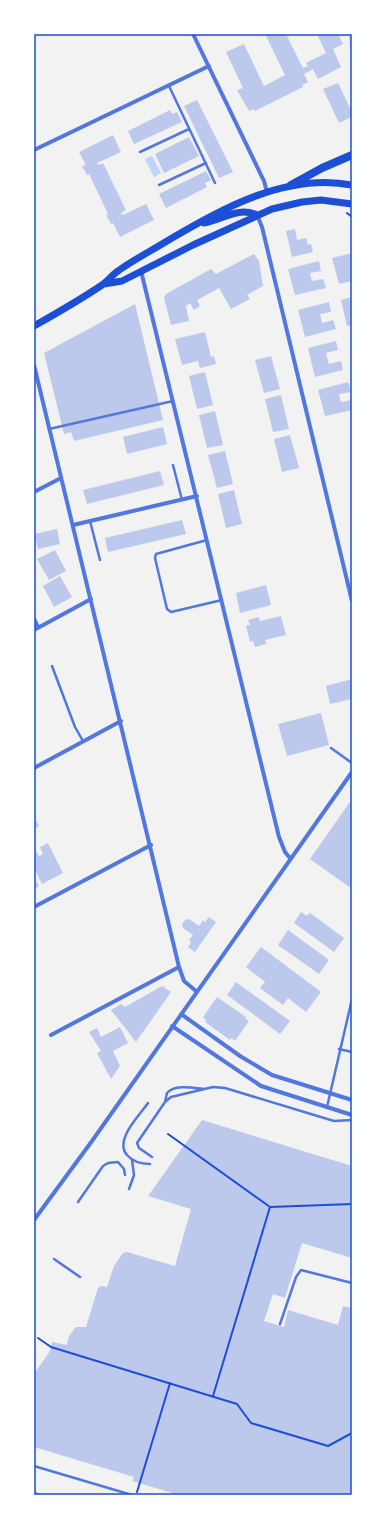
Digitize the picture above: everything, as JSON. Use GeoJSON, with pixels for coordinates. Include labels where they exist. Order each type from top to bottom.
{"type":"FeatureCollection","features":[{"type":"Feature","properties":{"kind":"main road"},"geometry":{"type":"LineString","coordinates":[[291,185],[322,168],[352,155]]}},
{"type":"Feature","properties":{"kind":"main road"},"geometry":{"type":"LineString","coordinates":[[34,326],[104,284],[117,271],[195,225],[237,204],[267,192],[291,185],[322,182],[352,185]]}},
{"type":"Feature","properties":{"kind":"main road"},"geometry":{"type":"LineString","coordinates":[[104,284],[122,282],[140,271],[257,215],[287,204],[338,201],[352,204]]}},
{"type":"Feature","properties":{"kind":"main road"},"geometry":{"type":"LineString","coordinates":[[195,225],[211,222],[240,211],[247,211],[257,215]]}},
{"type":"Feature","properties":{"kind":"street"},"geometry":{"type":"LineString","coordinates":[[193,34],[264,181],[267,192]]}},
{"type":"Feature","properties":{"kind":"street"},"geometry":{"type":"LineString","coordinates":[[34,150],[209,66]]}},
{"type":"Feature","properties":{"kind":"street"},"geometry":{"type":"LineString","coordinates":[[257,215],[264,232],[352,601]]}},
{"type":"Feature","properties":{"kind":"street"},"geometry":{"type":"LineString","coordinates":[[140,271],[208,540],[279,837],[285,852],[290,858]]}},
{"type":"Feature","properties":{"kind":"street"},"geometry":{"type":"LineString","coordinates":[[34,365],[151,845],[179,967],[184,981],[196,991]]}},
{"type":"Feature","properties":{"kind":"street"},"geometry":{"type":"LineString","coordinates":[[34,492],[61,478]]}},
{"type":"Feature","properties":{"kind":"street"},"geometry":{"type":"LineString","coordinates":[[72,525],[197,496]]}},
{"type":"Feature","properties":{"kind":"street"},"geometry":{"type":"LineString","coordinates":[[34,619],[36,628],[91,599]]}},
{"type":"Feature","properties":{"kind":"street"},"geometry":{"type":"LineString","coordinates":[[34,768],[121,721]]}},
{"type":"Feature","properties":{"kind":"street"},"geometry":{"type":"LineString","coordinates":[[34,1220],[92,1141],[196,991],[352,772]]}},
{"type":"Feature","properties":{"kind":"street"},"geometry":{"type":"LineString","coordinates":[[34,907],[151,845]]}},
{"type":"Feature","properties":{"kind":"street"},"geometry":{"type":"LineString","coordinates":[[51,1035],[179,967]]}},
{"type":"Feature","properties":{"kind":"street"},"geometry":{"type":"LineString","coordinates":[[181,1014],[261,1069],[286,1080],[352,1100]]}},
{"type":"Feature","properties":{"kind":"street"},"geometry":{"type":"LineString","coordinates":[[172,1026],[261,1086],[352,1115]]}},
{"type":"Feature","properties":{"kind":"lane"},"geometry":{"type":"LineString","coordinates":[[168,86],[215,183]]}},
{"type":"Feature","properties":{"kind":"lane"},"geometry":{"type":"LineString","coordinates":[[140,152],[189,129]]}},
{"type":"Feature","properties":{"kind":"lane"},"geometry":{"type":"LineString","coordinates":[[159,185],[206,162]]}},
{"type":"Feature","properties":{"kind":"lane"},"geometry":{"type":"LineString","coordinates":[[49,429],[173,401]]}},
{"type":"Feature","properties":{"kind":"lane"},"geometry":{"type":"LineString","coordinates":[[174,465],[182,500]]}},
{"type":"Feature","properties":{"kind":"lane"},"geometry":{"type":"LineString","coordinates":[[90,521],[100,560]]}},
{"type":"Feature","properties":{"kind":"lane"},"geometry":{"type":"LineString","coordinates":[[208,540],[156,554],[167,609],[171,612],[222,600]]}},
{"type":"Feature","properties":{"kind":"lane"},"geometry":{"type":"LineString","coordinates":[[52,666],[75,727],[83,741]]}},
{"type":"Feature","properties":{"kind":"lane"},"geometry":{"type":"LineString","coordinates":[[331,748],[352,763]]}},
{"type":"Feature","properties":{"kind":"lane"},"geometry":{"type":"LineString","coordinates":[[326,1107],[352,999]]}},
{"type":"Feature","properties":{"kind":"lane"},"geometry":{"type":"LineString","coordinates":[[339,1049],[352,1052]]}},
{"type":"Feature","properties":{"kind":"lane"},"geometry":{"type":"LineString","coordinates":[[152,1157],[139,1148],[137,1143],[165,1102],[167,1093],[172,1089],[192,1087],[208,1089]]}},
{"type":"Feature","properties":{"kind":"lane"},"geometry":{"type":"LineString","coordinates":[[165,1102],[176,1095],[196,1093],[221,1087],[334,1121],[352,1120]]}},
{"type":"Feature","properties":{"kind":"lane"},"geometry":{"type":"LineString","coordinates":[[129,1189],[134,1175],[132,1160],[124,1151],[124,1140],[148,1103]]}},
{"type":"Feature","properties":{"kind":"lane"},"geometry":{"type":"LineString","coordinates":[[132,1160],[150,1164]]}},
{"type":"Feature","properties":{"kind":"lane"},"geometry":{"type":"LineString","coordinates":[[78,1202],[103,1166],[108,1163],[118,1162],[124,1169],[125,1175]]}},
{"type":"Feature","properties":{"kind":"lane"},"geometry":{"type":"LineString","coordinates":[[54,1259],[80,1277]]}},
{"type":"Feature","properties":{"kind":"lane"},"geometry":{"type":"LineString","coordinates":[[280,1324],[296,1277],[301,1270],[352,1283]]}},
{"type":"Feature","properties":{"kind":"lane"},"geometry":{"type":"LineString","coordinates":[[34,1466],[132,1495]]}},
{"type":"Feature","properties":{"kind":"lane"},"geometry":{"type":"LineString","coordinates":[[34,1493],[40,1495]]}},
{"type":"Feature","properties":{"kind":"path"},"geometry":{"type":"LineString","coordinates":[[168,1134],[270,1207],[352,1204]]}},
{"type":"Feature","properties":{"kind":"path"},"geometry":{"type":"LineString","coordinates":[[213,1396],[270,1207]]}},
{"type":"Feature","properties":{"kind":"path"},"geometry":{"type":"LineString","coordinates":[[38,1338],[51,1347],[237,1404],[251,1423],[328,1446],[352,1433]]}},
{"type":"Feature","properties":{"kind":"path"},"geometry":{"type":"LineString","coordinates":[[136,1495],[170,1383]]}},
{"type":"Feature","properties":{"kind":"water"},"geometry":{"type":"Polygon","coordinates":[[[152,156],[161,173],[154,177],[145,159],[152,156]]]}},
{"type":"Feature","properties":{"kind":"building"},"geometry":{"type":"Polygon","coordinates":[[[265,34],[286,34],[303,68],[308,66],[306,63],[326,53],[317,34],[338,34],[343,44],[333,49],[341,67],[318,79],[313,69],[304,74],[308,82],[302,85],[303,87],[255,111],[254,109],[249,111],[237,90],[243,88],[226,52],[244,44],[264,86],[285,75],[265,34]]]}},
{"type":"Feature","properties":{"kind":"building"},"geometry":{"type":"Polygon","coordinates":[[[349,34],[352,34],[352,48],[350,48],[349,34]]]}},
{"type":"Feature","properties":{"kind":"building"},"geometry":{"type":"Polygon","coordinates":[[[338,83],[352,112],[352,117],[339,123],[323,89],[338,83]]]}},
{"type":"Feature","properties":{"kind":"building"},"geometry":{"type":"Polygon","coordinates":[[[197,100],[233,172],[219,178],[184,106],[197,100]]]}},
{"type":"Feature","properties":{"kind":"building"},"geometry":{"type":"Polygon","coordinates":[[[170,110],[172,114],[177,112],[182,122],[134,144],[128,131],[170,110]]]}},
{"type":"Feature","properties":{"kind":"building"},"geometry":{"type":"Polygon","coordinates":[[[113,135],[121,152],[97,163],[99,165],[103,163],[126,210],[121,213],[123,215],[146,204],[154,220],[120,237],[113,223],[111,224],[106,215],[108,214],[89,174],[87,175],[82,166],[86,165],[79,152],[113,135]]]}},
{"type":"Feature","properties":{"kind":"building"},"geometry":{"type":"Polygon","coordinates":[[[189,137],[199,156],[164,173],[155,154],[189,137]]]}},
{"type":"Feature","properties":{"kind":"building"},"geometry":{"type":"Polygon","coordinates":[[[206,171],[211,180],[205,183],[207,187],[166,208],[159,194],[206,171]]]}},
{"type":"Feature","properties":{"kind":"building"},"geometry":{"type":"Polygon","coordinates":[[[295,229],[297,240],[306,238],[308,245],[311,244],[313,252],[292,257],[286,231],[295,229]]]}},
{"type":"Feature","properties":{"kind":"building"},"geometry":{"type":"Polygon","coordinates":[[[352,253],[352,281],[339,284],[332,258],[352,253]]]}},
{"type":"Feature","properties":{"kind":"building"},"geometry":{"type":"Polygon","coordinates":[[[254,254],[259,261],[263,286],[247,295],[250,299],[231,309],[219,288],[197,300],[200,306],[194,310],[190,303],[186,306],[189,321],[171,325],[164,298],[166,294],[211,269],[216,274],[254,254]]]}},
{"type":"Feature","properties":{"kind":"building"},"geometry":{"type":"Polygon","coordinates":[[[319,261],[321,271],[310,273],[312,281],[323,279],[326,288],[295,295],[288,269],[319,261]]]}},
{"type":"Feature","properties":{"kind":"building"},"geometry":{"type":"Polygon","coordinates":[[[352,297],[352,325],[347,326],[341,300],[352,297]]]}},
{"type":"Feature","properties":{"kind":"building"},"geometry":{"type":"Polygon","coordinates":[[[329,302],[331,312],[320,314],[322,323],[333,320],[336,329],[305,337],[298,310],[329,302]]]}},
{"type":"Feature","properties":{"kind":"building"},"geometry":{"type":"Polygon","coordinates":[[[135,304],[163,420],[74,441],[71,432],[64,434],[44,353],[135,304]]]}},
{"type":"Feature","properties":{"kind":"building"},"geometry":{"type":"Polygon","coordinates":[[[205,332],[211,357],[214,356],[216,364],[200,368],[198,361],[182,365],[175,339],[205,332]]]}},
{"type":"Feature","properties":{"kind":"building"},"geometry":{"type":"Polygon","coordinates":[[[336,341],[338,350],[326,353],[329,364],[341,361],[343,370],[315,377],[308,348],[336,341]]]}},
{"type":"Feature","properties":{"kind":"building"},"geometry":{"type":"Polygon","coordinates":[[[271,356],[280,389],[264,393],[255,360],[271,356]]]}},
{"type":"Feature","properties":{"kind":"building"},"geometry":{"type":"Polygon","coordinates":[[[205,372],[213,405],[197,409],[189,376],[205,372]]]}},
{"type":"Feature","properties":{"kind":"building"},"geometry":{"type":"Polygon","coordinates":[[[348,382],[351,392],[339,394],[341,402],[352,400],[352,410],[325,416],[318,390],[348,382]]]}},
{"type":"Feature","properties":{"kind":"building"},"geometry":{"type":"Polygon","coordinates":[[[281,395],[289,429],[273,432],[265,399],[281,395]]]}},
{"type":"Feature","properties":{"kind":"building"},"geometry":{"type":"Polygon","coordinates":[[[215,411],[223,445],[207,448],[199,415],[215,411]]]}},
{"type":"Feature","properties":{"kind":"building"},"geometry":{"type":"Polygon","coordinates":[[[163,427],[167,444],[127,454],[123,437],[163,427]]]}},
{"type":"Feature","properties":{"kind":"building"},"geometry":{"type":"Polygon","coordinates":[[[290,435],[299,468],[282,472],[274,439],[290,435]]]}},
{"type":"Feature","properties":{"kind":"building"},"geometry":{"type":"Polygon","coordinates":[[[225,451],[233,484],[217,488],[208,455],[225,451]]]}},
{"type":"Feature","properties":{"kind":"building"},"geometry":{"type":"Polygon","coordinates":[[[160,471],[164,485],[87,504],[83,490],[160,471]]]}},
{"type":"Feature","properties":{"kind":"building"},"geometry":{"type":"Polygon","coordinates":[[[234,490],[242,524],[226,528],[218,494],[234,490]]]}},
{"type":"Feature","properties":{"kind":"building"},"geometry":{"type":"Polygon","coordinates":[[[182,520],[186,534],[108,552],[105,538],[182,520]]]}},
{"type":"Feature","properties":{"kind":"building"},"geometry":{"type":"Polygon","coordinates":[[[57,529],[60,544],[38,549],[34,534],[57,529]]]}},
{"type":"Feature","properties":{"kind":"building"},"geometry":{"type":"Polygon","coordinates":[[[55,550],[66,571],[49,580],[37,559],[55,550]]]}},
{"type":"Feature","properties":{"kind":"building"},"geometry":{"type":"Polygon","coordinates":[[[60,576],[72,597],[54,607],[43,586],[60,576]]]}},
{"type":"Feature","properties":{"kind":"building"},"geometry":{"type":"Polygon","coordinates":[[[266,585],[271,605],[240,613],[236,593],[266,585]]]}},
{"type":"Feature","properties":{"kind":"building"},"geometry":{"type":"Polygon","coordinates":[[[281,616],[286,635],[265,640],[266,644],[255,647],[253,641],[250,642],[246,626],[250,625],[248,620],[259,617],[260,621],[281,616]]]}},
{"type":"Feature","properties":{"kind":"building"},"geometry":{"type":"Polygon","coordinates":[[[352,679],[352,699],[330,704],[326,686],[352,679]]]}},
{"type":"Feature","properties":{"kind":"building"},"geometry":{"type":"Polygon","coordinates":[[[321,713],[329,745],[287,756],[278,724],[321,713]]]}},
{"type":"Feature","properties":{"kind":"building"},"geometry":{"type":"Polygon","coordinates":[[[352,799],[352,889],[310,859],[352,799]]]}},
{"type":"Feature","properties":{"kind":"building"},"geometry":{"type":"Polygon","coordinates":[[[34,817],[39,826],[34,829],[34,817]]]}},
{"type":"Feature","properties":{"kind":"building"},"geometry":{"type":"Polygon","coordinates":[[[48,843],[63,873],[42,884],[34,868],[34,850],[39,856],[43,854],[40,847],[48,843]]]}},
{"type":"Feature","properties":{"kind":"building"},"geometry":{"type":"Polygon","coordinates":[[[34,877],[39,886],[34,889],[34,877]]]}},
{"type":"Feature","properties":{"kind":"building"},"geometry":{"type":"Polygon","coordinates":[[[301,912],[307,916],[310,913],[344,938],[334,952],[294,923],[301,912]]]}},
{"type":"Feature","properties":{"kind":"building"},"geometry":{"type":"Polygon","coordinates":[[[209,917],[216,922],[195,952],[188,947],[191,942],[189,940],[193,935],[183,928],[182,924],[185,920],[189,919],[199,926],[203,920],[205,922],[209,917]]]}},
{"type":"Feature","properties":{"kind":"building"},"geometry":{"type":"Polygon","coordinates":[[[288,930],[329,960],[319,974],[278,945],[288,930]]]}},
{"type":"Feature","properties":{"kind":"building"},"geometry":{"type":"Polygon","coordinates":[[[261,947],[321,992],[306,1012],[288,998],[283,1005],[260,988],[265,982],[246,967],[261,947]]]}},
{"type":"Feature","properties":{"kind":"building"},"geometry":{"type":"Polygon","coordinates":[[[236,982],[290,1021],[280,1034],[227,995],[236,982]]]}},
{"type":"Feature","properties":{"kind":"building"},"geometry":{"type":"Polygon","coordinates":[[[162,986],[171,992],[136,1042],[111,1010],[121,1004],[125,1007],[162,986]]]}},
{"type":"Feature","properties":{"kind":"building"},"geometry":{"type":"Polygon","coordinates":[[[217,997],[246,1017],[245,1018],[249,1021],[235,1041],[231,1038],[230,1040],[205,1022],[206,1020],[203,1017],[217,997]]]}},
{"type":"Feature","properties":{"kind":"building"},"geometry":{"type":"Polygon","coordinates":[[[120,1027],[128,1043],[113,1051],[120,1066],[111,1079],[97,1053],[101,1051],[89,1032],[97,1028],[101,1037],[120,1027]]]}},
{"type":"Feature","properties":{"kind":"building"},"geometry":{"type":"Polygon","coordinates":[[[202,1120],[352,1166],[352,1258],[302,1243],[285,1298],[273,1294],[264,1321],[284,1327],[288,1310],[338,1325],[343,1306],[352,1308],[352,1495],[179,1495],[132,1481],[134,1477],[34,1447],[34,1374],[50,1351],[52,1342],[67,1345],[69,1336],[76,1327],[86,1327],[98,1288],[101,1286],[107,1287],[114,1266],[123,1253],[127,1252],[175,1266],[191,1209],[148,1196],[202,1120]]]}}]}
